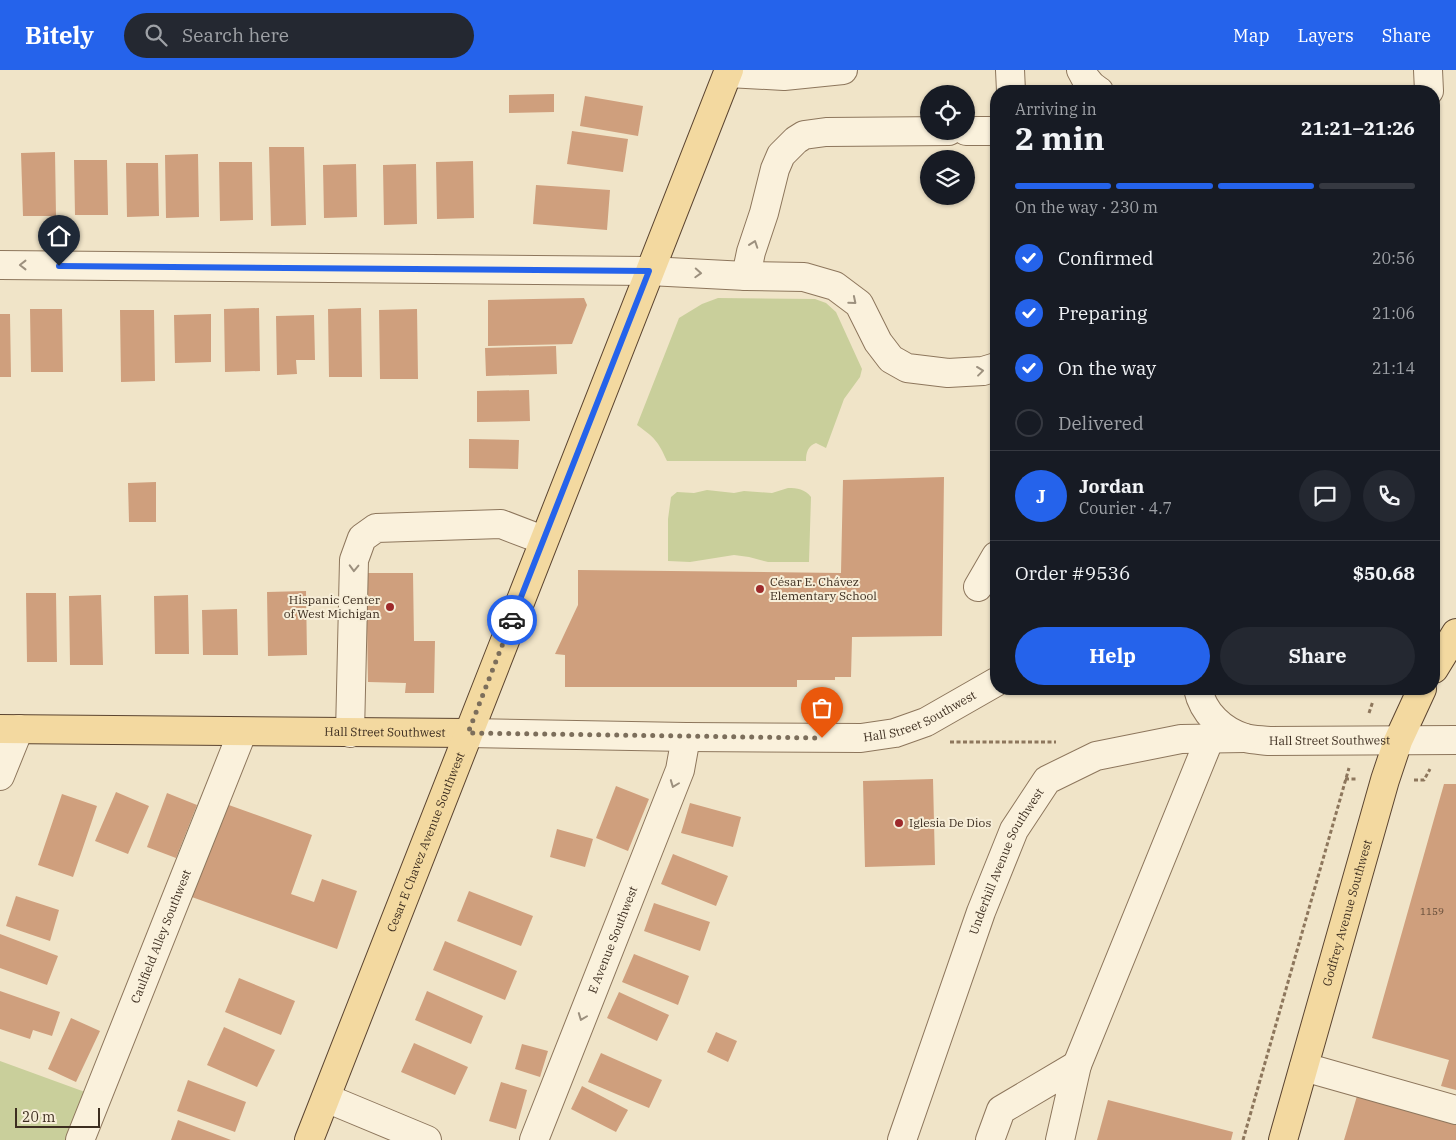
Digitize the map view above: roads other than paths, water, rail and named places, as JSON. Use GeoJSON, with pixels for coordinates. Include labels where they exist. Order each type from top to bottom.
{"type":"FeatureCollection","features":[{"type":"Feature","properties":{"kind":"main road","name":"Cesar E Chavez Avenue Southwest"},"geometry":{"type":"LineString","coordinates":[[308,1140],[728,71]]}},
{"type":"Feature","properties":{"kind":"main road"},"geometry":{"type":"LineString","coordinates":[[1440,659],[1456,633]]}},
{"type":"Feature","properties":{"kind":"main road","name":"Godfrey Avenue Southwest"},"geometry":{"type":"LineString","coordinates":[[1283,1140],[1385,780],[1398,741],[1419,695]]}},
{"type":"Feature","properties":{"kind":"main road","name":"Hall Street Southwest"},"geometry":{"type":"LineString","coordinates":[[9,729],[242,733],[468,733]]}},
{"type":"Feature","properties":{"kind":"street"},"geometry":{"type":"LineString","coordinates":[[728,71],[784,76],[843,70]]}},
{"type":"Feature","properties":{"kind":"street"},"geometry":{"type":"LineString","coordinates":[[1010,70],[1011,85]]}},
{"type":"Feature","properties":{"kind":"street"},"geometry":{"type":"LineString","coordinates":[[1081,70],[1091,85]]}},
{"type":"Feature","properties":{"kind":"street"},"geometry":{"type":"LineString","coordinates":[[1428,70],[1429,85]]}},
{"type":"Feature","properties":{"kind":"street"},"geometry":{"type":"LineString","coordinates":[[746,276],[775,169],[781,155],[796,140],[804,135],[826,132],[920,131]]}},
{"type":"Feature","properties":{"kind":"street"},"geometry":{"type":"LineString","coordinates":[[975,131],[990,131]]}},
{"type":"Feature","properties":{"kind":"street"},"geometry":{"type":"LineString","coordinates":[[0,265],[649,271],[804,277],[835,286],[859,304],[878,342],[891,359],[907,368],[948,373],[990,369]]}},
{"type":"Feature","properties":{"kind":"street"},"geometry":{"type":"LineString","coordinates":[[350,733],[354,560],[362,538],[376,528],[501,524],[543,540]]}},
{"type":"Feature","properties":{"kind":"street"},"geometry":{"type":"LineString","coordinates":[[978,587],[990,566]]}},
{"type":"Feature","properties":{"kind":"street","name":"Hall Street Southwest"},"geometry":{"type":"LineString","coordinates":[[468,733],[861,738],[895,733],[926,722],[990,685]]}},
{"type":"Feature","properties":{"kind":"street","name":"Hall Street Southwest"},"geometry":{"type":"LineString","coordinates":[[1199,695],[1207,711],[1222,728],[1245,738],[1269,741],[1456,740]]}},
{"type":"Feature","properties":{"kind":"street"},"geometry":{"type":"LineString","coordinates":[[0,776],[9,729]]}},
{"type":"Feature","properties":{"kind":"street","name":"Caulfield Alley Southwest"},"geometry":{"type":"LineString","coordinates":[[80,1140],[242,733]]}},
{"type":"Feature","properties":{"kind":"street","name":"E Avenue Southwest"},"geometry":{"type":"LineString","coordinates":[[534,1140],[680,770],[686,737]]}},
{"type":"Feature","properties":{"kind":"street"},"geometry":{"type":"LineString","coordinates":[[1060,1140],[1077,1064],[1210,738]]}},
{"type":"Feature","properties":{"kind":"street","name":"Underhill Avenue Southwest"},"geometry":{"type":"LineString","coordinates":[[902,1140],[981,912],[1014,830],[1047,780],[1096,756],[1181,739],[1245,738]]}},
{"type":"Feature","properties":{"kind":"street"},"geometry":{"type":"LineString","coordinates":[[990,1140],[1001,1110],[1077,1064]]}},
{"type":"Feature","properties":{"kind":"street"},"geometry":{"type":"LineString","coordinates":[[1304,1067],[1456,1110]]}},
{"type":"Feature","properties":{"kind":"street"},"geometry":{"type":"LineString","coordinates":[[326,1098],[428,1140]]}},
{"type":"Feature","properties":{"kind":"place","name":"César E. Chávez Elementary School"},"geometry":{"type":"Point","coordinates":[760,589]}},
{"type":"Feature","properties":{"kind":"place","name":"Hispanic Center of West Michigan"},"geometry":{"type":"Point","coordinates":[390,607]}},
{"type":"Feature","properties":{"kind":"place","name":"Iglesia De Dios"},"geometry":{"type":"Point","coordinates":[899,823]}}]}
